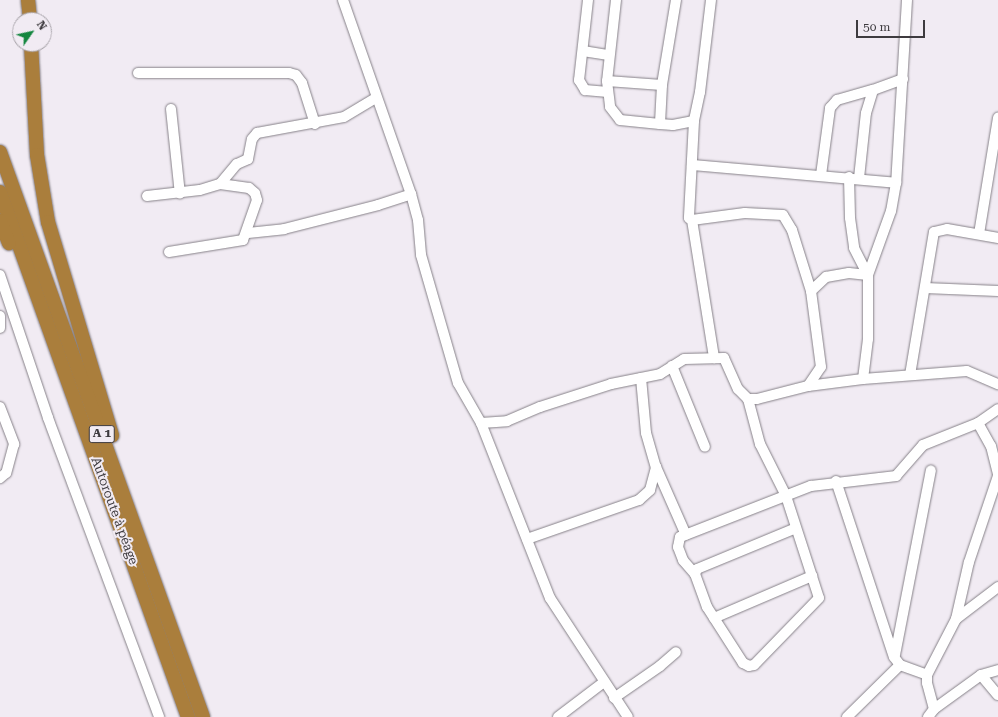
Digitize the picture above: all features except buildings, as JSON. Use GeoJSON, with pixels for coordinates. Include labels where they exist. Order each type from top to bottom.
{"type":"FeatureCollection","features":[{"type":"Feature","properties":{"kind":"highway"},"geometry":{"type":"LineString","coordinates":[[28,0],[29,12]]}},
{"type":"Feature","properties":{"kind":"highway"},"geometry":{"type":"LineString","coordinates":[[31,52],[37,154],[52,241],[126,480],[141,543]]}},
{"type":"Feature","properties":{"kind":"highway","name":"A 1"},"geometry":{"type":"LineString","coordinates":[[0,152],[203,717]]}},
{"type":"Feature","properties":{"kind":"highway","name":"Autoroute à péage"},"geometry":{"type":"LineString","coordinates":[[0,192],[188,717]]}},
{"type":"Feature","properties":{"kind":"highway"},"geometry":{"type":"LineString","coordinates":[[0,221],[129,551]]}},
{"type":"Feature","properties":{"kind":"street"},"geometry":{"type":"LineString","coordinates":[[343,0],[376,98],[411,194],[418,220],[422,255],[458,383],[481,423],[550,598],[614,698],[628,717]]}},
{"type":"Feature","properties":{"kind":"street"},"geometry":{"type":"LineString","coordinates":[[588,0],[580,86],[585,90],[608,86],[662,85]]}},
{"type":"Feature","properties":{"kind":"street"},"geometry":{"type":"LineString","coordinates":[[616,0],[608,86],[610,107],[620,120],[673,125],[694,121]]}},
{"type":"Feature","properties":{"kind":"street"},"geometry":{"type":"LineString","coordinates":[[660,124],[662,85],[676,0]]}},
{"type":"Feature","properties":{"kind":"street"},"geometry":{"type":"LineString","coordinates":[[711,0],[700,92],[694,121],[689,212],[692,220],[714,358]]}},
{"type":"Feature","properties":{"kind":"street"},"geometry":{"type":"LineString","coordinates":[[863,379],[868,339],[868,275],[891,211],[896,183],[907,0]]}},
{"type":"Feature","properties":{"kind":"street"},"geometry":{"type":"LineString","coordinates":[[583,52],[610,55]]}},
{"type":"Feature","properties":{"kind":"street"},"geometry":{"type":"LineString","coordinates":[[138,72],[289,73],[296,75],[302,83],[315,124]]}},
{"type":"Feature","properties":{"kind":"street"},"geometry":{"type":"LineString","coordinates":[[821,175],[830,108],[837,100],[873,90],[903,79]]}},
{"type":"Feature","properties":{"kind":"street"},"geometry":{"type":"LineString","coordinates":[[859,178],[866,113],[873,90]]}},
{"type":"Feature","properties":{"kind":"street"},"geometry":{"type":"LineString","coordinates":[[220,184],[237,164],[248,159],[252,139],[257,133],[315,124],[344,117],[376,98]]}},
{"type":"Feature","properties":{"kind":"street"},"geometry":{"type":"LineString","coordinates":[[171,109],[180,194]]}},
{"type":"Feature","properties":{"kind":"street"},"geometry":{"type":"LineString","coordinates":[[979,234],[998,118]]}},
{"type":"Feature","properties":{"kind":"street"},"geometry":{"type":"LineString","coordinates":[[692,165],[849,177],[896,183]]}},
{"type":"Feature","properties":{"kind":"street"},"geometry":{"type":"LineString","coordinates":[[849,177],[850,218],[854,248],[868,275]]}},
{"type":"Feature","properties":{"kind":"street"},"geometry":{"type":"LineString","coordinates":[[148,196],[180,194],[220,184],[238,188],[249,188],[255,193],[257,200],[248,233],[243,240],[232,244],[169,252]]}},
{"type":"Feature","properties":{"kind":"street"},"geometry":{"type":"LineString","coordinates":[[248,233],[284,229],[378,205],[411,194]]}},
{"type":"Feature","properties":{"kind":"street"},"geometry":{"type":"LineString","coordinates":[[692,220],[745,213],[783,216],[792,230],[811,291],[821,367],[808,386]]}},
{"type":"Feature","properties":{"kind":"street"},"geometry":{"type":"LineString","coordinates":[[910,375],[934,232],[941,229],[998,238]]}},
{"type":"Feature","properties":{"kind":"street"},"geometry":{"type":"LineString","coordinates":[[811,291],[826,277],[849,273],[868,275]]}},
{"type":"Feature","properties":{"kind":"street"},"geometry":{"type":"LineString","coordinates":[[0,275],[48,418],[159,717]]}},
{"type":"Feature","properties":{"kind":"street"},"geometry":{"type":"LineString","coordinates":[[925,288],[998,291]]}},
{"type":"Feature","properties":{"kind":"street"},"geometry":{"type":"LineString","coordinates":[[0,316],[0,328]]}},
{"type":"Feature","properties":{"kind":"street"},"geometry":{"type":"LineString","coordinates":[[481,423],[507,421],[547,405],[611,384],[660,374],[684,359],[724,358],[738,389],[748,399],[760,444],[786,496],[819,598],[754,665],[749,666],[743,663],[707,607],[695,574],[683,560],[678,547],[678,541],[686,535],[786,496],[811,486],[836,481],[896,476],[923,445],[978,423],[998,409]]}},
{"type":"Feature","properties":{"kind":"street"},"geometry":{"type":"LineString","coordinates":[[672,366],[705,447]]}},
{"type":"Feature","properties":{"kind":"street"},"geometry":{"type":"LineString","coordinates":[[748,399],[758,399],[808,386],[863,379],[967,371],[998,384]]}},
{"type":"Feature","properties":{"kind":"street"},"geometry":{"type":"LineString","coordinates":[[641,378],[646,433],[656,467],[686,535]]}},
{"type":"Feature","properties":{"kind":"street"},"geometry":{"type":"LineString","coordinates":[[0,407],[14,444],[6,473],[0,478]]}},
{"type":"Feature","properties":{"kind":"street"},"geometry":{"type":"LineString","coordinates":[[978,423],[992,446],[998,476],[969,562],[956,619],[927,675],[926,683],[931,714],[981,675],[998,670]]}},
{"type":"Feature","properties":{"kind":"street"},"geometry":{"type":"LineString","coordinates":[[527,539],[639,500],[650,490],[656,467]]}},
{"type":"Feature","properties":{"kind":"street"},"geometry":{"type":"LineString","coordinates":[[847,717],[897,661],[931,470]]}},
{"type":"Feature","properties":{"kind":"street"},"geometry":{"type":"LineString","coordinates":[[836,481],[897,661],[927,675]]}},
{"type":"Feature","properties":{"kind":"street"},"geometry":{"type":"LineString","coordinates":[[695,574],[697,569],[796,528]]}},
{"type":"Feature","properties":{"kind":"street"},"geometry":{"type":"LineString","coordinates":[[714,618],[812,576]]}},
{"type":"Feature","properties":{"kind":"street"},"geometry":{"type":"LineString","coordinates":[[956,619],[998,587]]}},
{"type":"Feature","properties":{"kind":"street"},"geometry":{"type":"LineString","coordinates":[[614,698],[660,666],[676,652]]}},
{"type":"Feature","properties":{"kind":"street"},"geometry":{"type":"LineString","coordinates":[[981,675],[998,695]]}},
{"type":"Feature","properties":{"kind":"street"},"geometry":{"type":"LineString","coordinates":[[558,717],[604,682]]}}]}
